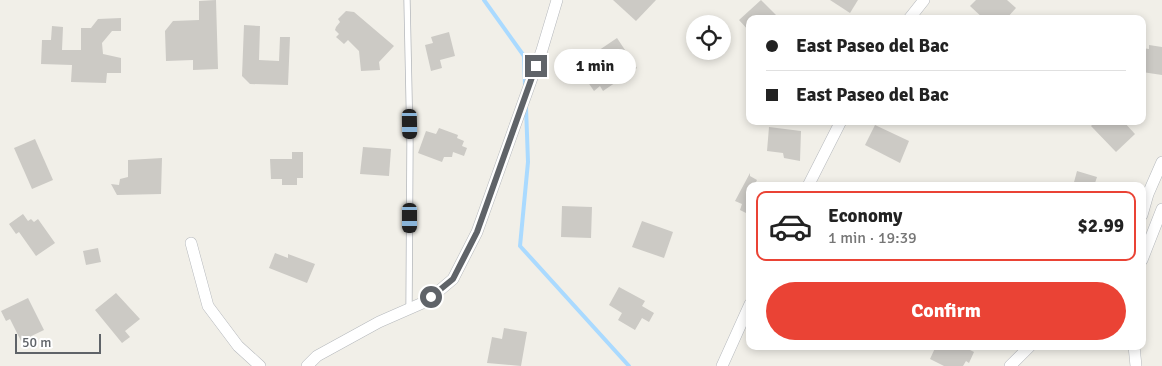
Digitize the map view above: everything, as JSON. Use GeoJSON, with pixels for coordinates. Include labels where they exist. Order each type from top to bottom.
{"type":"FeatureCollection","features":[{"type":"Feature","properties":{"kind":"street"},"geometry":{"type":"LineString","coordinates":[[307,366],[317,356],[382,320],[427,301],[453,279],[477,232],[542,50],[557,0]]}},
{"type":"Feature","properties":{"kind":"street"},"geometry":{"type":"LineString","coordinates":[[912,15],[924,0]]}},
{"type":"Feature","properties":{"kind":"street"},"geometry":{"type":"LineString","coordinates":[[810,182],[839,125]]}},
{"type":"Feature","properties":{"kind":"street"},"geometry":{"type":"LineString","coordinates":[[1146,201],[1162,162]]}},
{"type":"Feature","properties":{"kind":"street"},"geometry":{"type":"LineString","coordinates":[[1146,250],[1162,209]]}},
{"type":"Feature","properties":{"kind":"street"},"geometry":{"type":"LineString","coordinates":[[191,243],[208,306],[238,346],[260,366]]}},
{"type":"Feature","properties":{"kind":"street"},"geometry":{"type":"LineString","coordinates":[[722,366],[746,313]]}},
{"type":"Feature","properties":{"kind":"street"},"geometry":{"type":"LineString","coordinates":[[1010,366],[1026,350]]}},
{"type":"Feature","properties":{"kind":"street"},"geometry":{"type":"LineString","coordinates":[[1134,350],[1136,366]]}},
{"type":"Feature","properties":{"kind":"lane"},"geometry":{"type":"LineString","coordinates":[[407,0],[410,143],[409,309]]}},
{"type":"Feature","properties":{"kind":"building"},"geometry":{"type":"Polygon","coordinates":[[[216,0],[218,69],[193,70],[193,60],[166,61],[165,31],[173,21],[199,20],[199,1],[216,0]]]}},
{"type":"Feature","properties":{"kind":"building"},"geometry":{"type":"Polygon","coordinates":[[[613,0],[656,0],[636,21],[613,0]]]}},
{"type":"Feature","properties":{"kind":"building"},"geometry":{"type":"Polygon","coordinates":[[[761,0],[776,15],[746,15],[746,28],[739,20],[761,0]]]}},
{"type":"Feature","properties":{"kind":"building"},"geometry":{"type":"Polygon","coordinates":[[[830,0],[858,0],[850,13],[830,0]]]}},
{"type":"Feature","properties":{"kind":"building"},"geometry":{"type":"Polygon","coordinates":[[[976,0],[1007,0],[1016,8],[1010,15],[980,15],[970,6],[976,0]]]}},
{"type":"Feature","properties":{"kind":"building"},"geometry":{"type":"Polygon","coordinates":[[[346,11],[354,12],[394,46],[379,62],[380,70],[361,71],[359,51],[348,40],[344,44],[336,37],[339,34],[335,30],[340,22],[338,19],[346,11]]]}},
{"type":"Feature","properties":{"kind":"building"},"geometry":{"type":"Polygon","coordinates":[[[121,18],[121,31],[112,31],[102,43],[103,54],[121,58],[121,73],[107,73],[106,83],[71,82],[72,65],[41,64],[42,40],[51,40],[52,26],[63,27],[62,50],[81,50],[81,28],[91,28],[98,19],[121,18]]]}},
{"type":"Feature","properties":{"kind":"building"},"geometry":{"type":"Polygon","coordinates":[[[244,25],[260,26],[259,60],[279,61],[280,37],[290,37],[288,85],[250,84],[242,76],[244,25]]]}},
{"type":"Feature","properties":{"kind":"building"},"geometry":{"type":"Polygon","coordinates":[[[449,32],[455,56],[440,60],[442,68],[431,71],[425,45],[433,43],[431,37],[449,32]]]}},
{"type":"Feature","properties":{"kind":"building"},"geometry":{"type":"Polygon","coordinates":[[[617,38],[637,68],[603,91],[600,86],[594,91],[583,75],[593,69],[586,59],[617,38]]]}},
{"type":"Feature","properties":{"kind":"building"},"geometry":{"type":"Polygon","coordinates":[[[1149,45],[1162,47],[1162,75],[1146,73],[1146,49],[1149,49],[1149,45]]]}},
{"type":"Feature","properties":{"kind":"building"},"geometry":{"type":"Polygon","coordinates":[[[875,125],[909,141],[900,163],[865,145],[875,125]]]}},
{"type":"Feature","properties":{"kind":"building"},"geometry":{"type":"Polygon","coordinates":[[[1127,125],[1135,134],[1116,152],[1091,126],[1127,125]]]}},
{"type":"Feature","properties":{"kind":"building"},"geometry":{"type":"Polygon","coordinates":[[[769,127],[801,131],[800,161],[784,158],[783,153],[767,151],[769,127]]]}},
{"type":"Feature","properties":{"kind":"building"},"geometry":{"type":"Polygon","coordinates":[[[439,128],[458,135],[457,138],[464,141],[462,146],[467,148],[464,156],[453,152],[452,157],[444,157],[442,162],[418,153],[426,131],[436,134],[439,128]]]}},
{"type":"Feature","properties":{"kind":"building"},"geometry":{"type":"Polygon","coordinates":[[[35,139],[53,180],[32,189],[14,148],[35,139]]]}},
{"type":"Feature","properties":{"kind":"building"},"geometry":{"type":"Polygon","coordinates":[[[363,147],[391,149],[389,176],[360,174],[363,147]]]}},
{"type":"Feature","properties":{"kind":"building"},"geometry":{"type":"Polygon","coordinates":[[[292,152],[303,152],[303,178],[297,178],[297,185],[282,185],[282,179],[271,179],[270,159],[292,159],[292,152]]]}},
{"type":"Feature","properties":{"kind":"building"},"geometry":{"type":"Polygon","coordinates":[[[162,158],[161,194],[117,195],[111,184],[119,185],[120,179],[128,177],[128,160],[162,158]]]}},
{"type":"Feature","properties":{"kind":"building"},"geometry":{"type":"Polygon","coordinates":[[[1077,171],[1097,177],[1095,182],[1074,182],[1077,171]]]}},
{"type":"Feature","properties":{"kind":"building"},"geometry":{"type":"Polygon","coordinates":[[[750,173],[750,176],[757,180],[756,182],[746,182],[746,213],[740,210],[742,204],[735,201],[750,173]]]}},
{"type":"Feature","properties":{"kind":"building"},"geometry":{"type":"Polygon","coordinates":[[[562,206],[592,207],[591,238],[561,237],[562,206]]]}},
{"type":"Feature","properties":{"kind":"building"},"geometry":{"type":"Polygon","coordinates":[[[23,214],[28,221],[31,219],[34,222],[38,219],[55,243],[36,256],[19,232],[16,234],[9,224],[23,214]]]}},
{"type":"Feature","properties":{"kind":"building"},"geometry":{"type":"Polygon","coordinates":[[[642,221],[673,232],[664,258],[632,247],[642,221]]]}},
{"type":"Feature","properties":{"kind":"building"},"geometry":{"type":"Polygon","coordinates":[[[98,248],[101,262],[86,265],[83,251],[98,248]]]}},
{"type":"Feature","properties":{"kind":"building"},"geometry":{"type":"Polygon","coordinates":[[[275,253],[288,258],[288,254],[315,264],[307,283],[269,268],[275,253]]]}},
{"type":"Feature","properties":{"kind":"building"},"geometry":{"type":"Polygon","coordinates":[[[619,287],[645,301],[642,306],[654,313],[649,322],[642,318],[635,330],[618,320],[622,313],[609,305],[619,287]]]}},
{"type":"Feature","properties":{"kind":"building"},"geometry":{"type":"Polygon","coordinates":[[[116,293],[140,319],[125,331],[130,337],[122,343],[95,310],[116,293]]]}},
{"type":"Feature","properties":{"kind":"building"},"geometry":{"type":"Polygon","coordinates":[[[28,298],[44,330],[21,341],[10,319],[6,321],[1,311],[28,298]]]}},
{"type":"Feature","properties":{"kind":"building"},"geometry":{"type":"Polygon","coordinates":[[[504,328],[527,332],[521,366],[487,363],[492,337],[502,339],[504,328]]]}},
{"type":"Feature","properties":{"kind":"building"},"geometry":{"type":"Polygon","coordinates":[[[934,350],[970,350],[974,352],[969,363],[966,361],[963,366],[944,366],[930,359],[934,350]]]}},
{"type":"Feature","properties":{"kind":"waterway"},"geometry":{"type":"LineString","coordinates":[[484,0],[524,56],[525,85]]}},
{"type":"Feature","properties":{"kind":"waterway"},"geometry":{"type":"LineString","coordinates":[[526,107],[528,162],[520,246],[629,366]]}},
{"type":"Feature","properties":{"kind":"route"},"geometry":{"type":"LineString","coordinates":[[431,297],[453,279],[477,232],[490,190],[536,66]]}}]}
